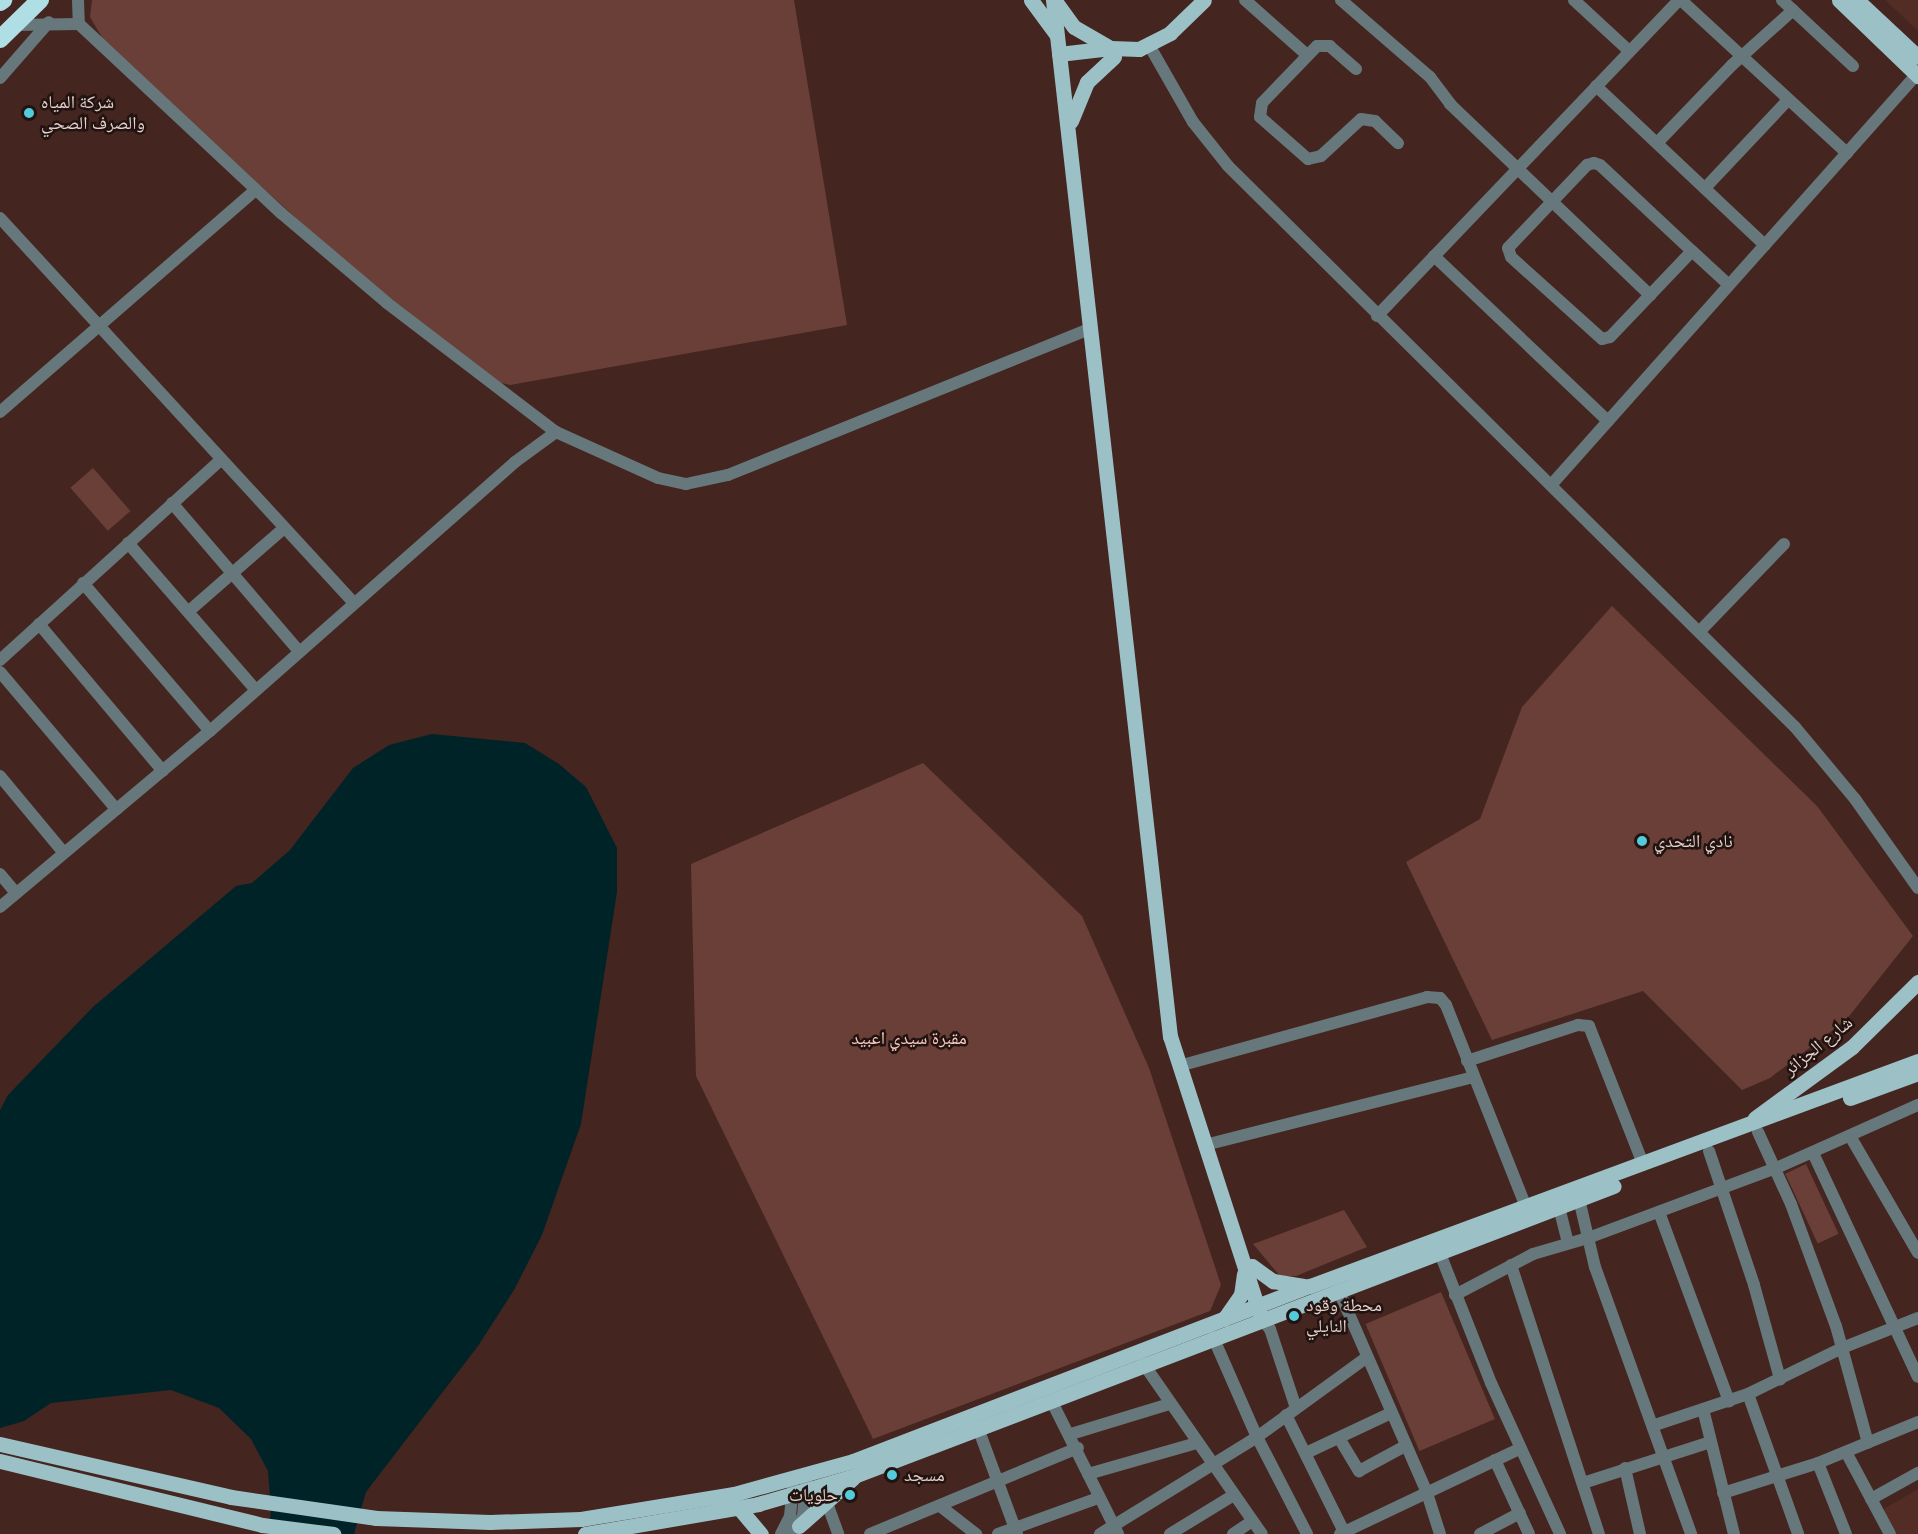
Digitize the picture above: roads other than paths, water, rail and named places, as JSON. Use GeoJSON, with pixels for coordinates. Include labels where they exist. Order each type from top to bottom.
{"type":"FeatureCollection","features":[{"type":"Feature","properties":{"kind":"highway"},"geometry":{"type":"LineString","coordinates":[[0,39],[40,0]]}},
{"type":"Feature","properties":{"kind":"main road"},"geometry":{"type":"LineString","coordinates":[[1032,0],[1057,36]]}},
{"type":"Feature","properties":{"kind":"main road"},"geometry":{"type":"LineString","coordinates":[[1054,0],[1167,1014],[1179,1066],[1265,1314]]}},
{"type":"Feature","properties":{"kind":"main road"},"geometry":{"type":"LineString","coordinates":[[1054,0],[1082,34],[1117,52]]}},
{"type":"Feature","properties":{"kind":"main road"},"geometry":{"type":"LineString","coordinates":[[1060,59],[1117,52],[1149,45],[1180,25],[1204,0]]}},
{"type":"Feature","properties":{"kind":"main road"},"geometry":{"type":"LineString","coordinates":[[1839,0],[1917,75]]}},
{"type":"Feature","properties":{"kind":"main road"},"geometry":{"type":"LineString","coordinates":[[1857,0],[1918,57]]}},
{"type":"Feature","properties":{"kind":"main road"},"geometry":{"type":"LineString","coordinates":[[1069,127],[1076,103],[1088,82],[1117,52]]}},
{"type":"Feature","properties":{"kind":"main road","name":"شارع الجزائر"},"geometry":{"type":"LineString","coordinates":[[1747,1133],[1834,1062],[1918,982]]}},
{"type":"Feature","properties":{"kind":"main road","name":"شارع الجزائر"},"geometry":{"type":"LineString","coordinates":[[1772,1118],[1844,1064],[1918,991]]}},
{"type":"Feature","properties":{"kind":"main road"},"geometry":{"type":"LineString","coordinates":[[583,1529],[604,1515],[854,1476],[1050,1398],[1213,1337],[1265,1314],[1709,1151],[1772,1118],[1918,1061]]}},
{"type":"Feature","properties":{"kind":"main road"},"geometry":{"type":"LineString","coordinates":[[0,1444],[231,1497],[376,1518],[490,1522],[583,1529],[603,1533],[704,1515],[739,1508],[1223,1320],[1265,1314],[1310,1286],[1643,1164],[1747,1133],[1918,1073]]}},
{"type":"Feature","properties":{"kind":"main road"},"geometry":{"type":"LineString","coordinates":[[1248,1267],[1273,1281],[1310,1286]]}},
{"type":"Feature","properties":{"kind":"main road"},"geometry":{"type":"LineString","coordinates":[[1223,1320],[1243,1290],[1248,1267]]}},
{"type":"Feature","properties":{"kind":"main road"},"geometry":{"type":"LineString","coordinates":[[0,1461],[242,1520],[333,1534]]}},
{"type":"Feature","properties":{"kind":"main road"},"geometry":{"type":"LineString","coordinates":[[796,1530],[854,1476]]}},
{"type":"Feature","properties":{"kind":"main road"},"geometry":{"type":"LineString","coordinates":[[739,1508],[761,1534]]}},
{"type":"Feature","properties":{"kind":"main road"},"geometry":{"type":"LineString","coordinates":[[603,1533],[604,1515]]}},
{"type":"Feature","properties":{"kind":"main road"},"geometry":{"type":"LineString","coordinates":[[656,1534],[704,1515]]}},
{"type":"Feature","properties":{"kind":"street"},"geometry":{"type":"LineString","coordinates":[[78,0],[79,24]]}},
{"type":"Feature","properties":{"kind":"street"},"geometry":{"type":"LineString","coordinates":[[1245,0],[1307,55]]}},
{"type":"Feature","properties":{"kind":"street"},"geometry":{"type":"LineString","coordinates":[[1341,0],[1430,77],[1450,104],[1650,295]]}},
{"type":"Feature","properties":{"kind":"street"},"geometry":{"type":"LineString","coordinates":[[1574,0],[1629,51]]}},
{"type":"Feature","properties":{"kind":"street"},"geometry":{"type":"LineString","coordinates":[[1377,316],[1680,0],[1847,153]]}},
{"type":"Feature","properties":{"kind":"street"},"geometry":{"type":"LineString","coordinates":[[1782,0],[1853,66]]}},
{"type":"Feature","properties":{"kind":"street"},"geometry":{"type":"LineString","coordinates":[[1657,143],[1793,10]]}},
{"type":"Feature","properties":{"kind":"street"},"geometry":{"type":"LineString","coordinates":[[14,25],[48,22],[79,24],[255,190],[360,281],[556,432],[658,478],[698,483],[728,475],[1090,329]]}},
{"type":"Feature","properties":{"kind":"street"},"geometry":{"type":"LineString","coordinates":[[0,78],[48,22]]}},
{"type":"Feature","properties":{"kind":"street"},"geometry":{"type":"LineString","coordinates":[[1149,45],[1173,91],[1214,150],[1377,316],[1552,484],[1700,631],[1826,762],[1918,888]]}},
{"type":"Feature","properties":{"kind":"street"},"geometry":{"type":"LineString","coordinates":[[1356,69],[1327,45],[1317,46],[1262,103],[1263,121],[1308,159],[1321,156],[1361,119],[1375,121],[1398,143]]}},
{"type":"Feature","properties":{"kind":"street"},"geometry":{"type":"LineString","coordinates":[[1552,484],[1917,75]]}},
{"type":"Feature","properties":{"kind":"street"},"geometry":{"type":"LineString","coordinates":[[1596,86],[1765,245]]}},
{"type":"Feature","properties":{"kind":"street"},"geometry":{"type":"LineString","coordinates":[[1704,188],[1788,100]]}},
{"type":"Feature","properties":{"kind":"street"},"geometry":{"type":"LineString","coordinates":[[1692,251],[1610,337],[1602,339],[1594,335],[1508,251],[1511,243],[1587,165],[1597,164],[1692,251],[1729,285]]}},
{"type":"Feature","properties":{"kind":"street"},"geometry":{"type":"LineString","coordinates":[[0,412],[97,324],[255,190]]}},
{"type":"Feature","properties":{"kind":"street"},"geometry":{"type":"LineString","coordinates":[[0,218],[352,602]]}},
{"type":"Feature","properties":{"kind":"street"},"geometry":{"type":"LineString","coordinates":[[1434,256],[1608,421]]}},
{"type":"Feature","properties":{"kind":"street"},"geometry":{"type":"LineString","coordinates":[[0,907],[63,852],[163,771],[352,602],[556,432]]}},
{"type":"Feature","properties":{"kind":"street"},"geometry":{"type":"LineString","coordinates":[[0,660],[222,459]]}},
{"type":"Feature","properties":{"kind":"street"},"geometry":{"type":"LineString","coordinates":[[172,503],[299,651]]}},
{"type":"Feature","properties":{"kind":"street"},"geometry":{"type":"LineString","coordinates":[[189,611],[284,528]]}},
{"type":"Feature","properties":{"kind":"street"},"geometry":{"type":"LineString","coordinates":[[128,543],[256,690]]}},
{"type":"Feature","properties":{"kind":"street"},"geometry":{"type":"LineString","coordinates":[[1700,631],[1784,544]]}},
{"type":"Feature","properties":{"kind":"street"},"geometry":{"type":"LineString","coordinates":[[83,583],[210,730]]}},
{"type":"Feature","properties":{"kind":"street"},"geometry":{"type":"LineString","coordinates":[[39,624],[163,771]]}},
{"type":"Feature","properties":{"kind":"street"},"geometry":{"type":"LineString","coordinates":[[0,672],[116,809]]}},
{"type":"Feature","properties":{"kind":"street"},"geometry":{"type":"LineString","coordinates":[[0,777],[63,852]]}},
{"type":"Feature","properties":{"kind":"street"},"geometry":{"type":"LineString","coordinates":[[0,874],[16,893]]}},
{"type":"Feature","properties":{"kind":"street"},"geometry":{"type":"LineString","coordinates":[[1179,1066],[1435,997],[1446,1005],[1526,1207]]}},
{"type":"Feature","properties":{"kind":"street"},"geometry":{"type":"LineString","coordinates":[[1467,1061],[1578,1025],[1589,1026],[1643,1164]]}},
{"type":"Feature","properties":{"kind":"street"},"geometry":{"type":"LineString","coordinates":[[1205,1145],[1473,1077]]}},
{"type":"Feature","properties":{"kind":"street"},"geometry":{"type":"LineString","coordinates":[[1455,1295],[1511,1265],[1774,1169],[1918,1105]]}},
{"type":"Feature","properties":{"kind":"street"},"geometry":{"type":"LineString","coordinates":[[1747,1133],[1774,1169],[1795,1214],[1842,1348],[1868,1443]]}},
{"type":"Feature","properties":{"kind":"street"},"geometry":{"type":"LineString","coordinates":[[1850,1136],[1918,1253]]}},
{"type":"Feature","properties":{"kind":"street"},"geometry":{"type":"LineString","coordinates":[[1709,1151],[1780,1379]]}},
{"type":"Feature","properties":{"kind":"street"},"geometry":{"type":"LineString","coordinates":[[1813,1153],[1893,1328],[1918,1377]]}},
{"type":"Feature","properties":{"kind":"street"},"geometry":{"type":"LineString","coordinates":[[1579,1199],[1595,1267],[1655,1425],[1691,1534]]}},
{"type":"Feature","properties":{"kind":"street"},"geometry":{"type":"LineString","coordinates":[[1559,1206],[1568,1243]]}},
{"type":"Feature","properties":{"kind":"street"},"geometry":{"type":"LineString","coordinates":[[1659,1212],[1728,1401]]}},
{"type":"Feature","properties":{"kind":"street"},"geometry":{"type":"LineString","coordinates":[[1439,1251],[1455,1295],[1560,1534]]}},
{"type":"Feature","properties":{"kind":"street"},"geometry":{"type":"LineString","coordinates":[[1511,1265],[1599,1534]]}},
{"type":"Feature","properties":{"kind":"street"},"geometry":{"type":"LineString","coordinates":[[1338,1289],[1426,1492],[1440,1534]]}},
{"type":"Feature","properties":{"kind":"street"},"geometry":{"type":"LineString","coordinates":[[1265,1314],[1291,1412],[1306,1453],[1343,1533],[1521,1448]]}},
{"type":"Feature","properties":{"kind":"street"},"geometry":{"type":"LineString","coordinates":[[1655,1425],[1748,1394],[1842,1348],[1918,1318]]}},
{"type":"Feature","properties":{"kind":"street"},"geometry":{"type":"LineString","coordinates":[[1213,1337],[1257,1437],[1307,1534]]}},
{"type":"Feature","properties":{"kind":"street"},"geometry":{"type":"LineString","coordinates":[[1100,1534],[1116,1531],[1212,1464],[1257,1437],[1367,1357]]}},
{"type":"Feature","properties":{"kind":"street"},"geometry":{"type":"LineString","coordinates":[[1143,1363],[1169,1404],[1262,1534]]}},
{"type":"Feature","properties":{"kind":"street"},"geometry":{"type":"LineString","coordinates":[[1748,1394],[1798,1534]]}},
{"type":"Feature","properties":{"kind":"street"},"geometry":{"type":"LineString","coordinates":[[1050,1398],[1078,1448],[1098,1498],[1116,1531]]}},
{"type":"Feature","properties":{"kind":"street"},"geometry":{"type":"LineString","coordinates":[[1071,1434],[1169,1404]]}},
{"type":"Feature","properties":{"kind":"street"},"geometry":{"type":"LineString","coordinates":[[1703,1409],[1734,1534]]}},
{"type":"Feature","properties":{"kind":"street"},"geometry":{"type":"LineString","coordinates":[[1306,1453],[1391,1413]]}},
{"type":"Feature","properties":{"kind":"street"},"geometry":{"type":"LineString","coordinates":[[1723,1493],[1818,1463],[1918,1422]]}},
{"type":"Feature","properties":{"kind":"street"},"geometry":{"type":"LineString","coordinates":[[978,1428],[1016,1531]]}},
{"type":"Feature","properties":{"kind":"street"},"geometry":{"type":"LineString","coordinates":[[1339,1438],[1359,1471],[1405,1446]]}},
{"type":"Feature","properties":{"kind":"street"},"geometry":{"type":"LineString","coordinates":[[1583,1483],[1711,1442]]}},
{"type":"Feature","properties":{"kind":"street"},"geometry":{"type":"LineString","coordinates":[[1088,1474],[1197,1443]]}},
{"type":"Feature","properties":{"kind":"street"},"geometry":{"type":"LineString","coordinates":[[870,1534],[999,1483],[1078,1448]]}},
{"type":"Feature","properties":{"kind":"street"},"geometry":{"type":"LineString","coordinates":[[1846,1452],[1890,1534]]}},
{"type":"Feature","properties":{"kind":"street"},"geometry":{"type":"LineString","coordinates":[[1495,1460],[1529,1534]]}},
{"type":"Feature","properties":{"kind":"street"},"geometry":{"type":"LineString","coordinates":[[1818,1463],[1846,1534]]}},
{"type":"Feature","properties":{"kind":"street"},"geometry":{"type":"LineString","coordinates":[[1625,1468],[1640,1534]]}},
{"type":"Feature","properties":{"kind":"street"},"geometry":{"type":"LineString","coordinates":[[1871,1499],[1918,1473]]}},
{"type":"Feature","properties":{"kind":"street"},"geometry":{"type":"LineString","coordinates":[[796,1530],[800,1485]]}},
{"type":"Feature","properties":{"kind":"street"},"geometry":{"type":"LineString","coordinates":[[781,1534],[790,1516],[800,1485]]}},
{"type":"Feature","properties":{"kind":"street"},"geometry":{"type":"LineString","coordinates":[[1170,1534],[1234,1495]]}},
{"type":"Feature","properties":{"kind":"street"},"geometry":{"type":"LineString","coordinates":[[998,1534],[1016,1531],[1098,1498]]}},
{"type":"Feature","properties":{"kind":"street"},"geometry":{"type":"LineString","coordinates":[[827,1503],[838,1534]]}},
{"type":"Feature","properties":{"kind":"street"},"geometry":{"type":"LineString","coordinates":[[940,1506],[976,1534]]}},
{"type":"Feature","properties":{"kind":"street"},"geometry":{"type":"LineString","coordinates":[[1480,1534],[1520,1513]]}},
{"type":"Feature","properties":{"kind":"street"},"geometry":{"type":"LineString","coordinates":[[1233,1534],[1252,1521]]}},
{"type":"Feature","properties":{"kind":"water"},"geometry":{"type":"Polygon","coordinates":[[[432,734],[525,743],[559,764],[586,787],[617,848],[617,892],[581,1124],[542,1235],[514,1290],[478,1346],[366,1492],[354,1534],[268,1534],[271,1510],[268,1471],[251,1439],[219,1408],[171,1390],[51,1403],[24,1421],[0,1428],[0,1110],[8,1095],[93,1007],[236,886],[252,883],[290,850],[353,768],[389,745],[432,734]]]}},
{"type":"Feature","properties":{"kind":"place","name":"شركة المياه والصرف الصحي"},"geometry":{"type":"Point","coordinates":[29,113]}},
{"type":"Feature","properties":{"kind":"place","name":"نادي التحدي"},"geometry":{"type":"Point","coordinates":[1642,841]}},
{"type":"Feature","properties":{"kind":"place","name":"محطة وقود النايلي"},"geometry":{"type":"Point","coordinates":[1294,1316]}},
{"type":"Feature","properties":{"kind":"place","name":"مسجد"},"geometry":{"type":"Point","coordinates":[892,1475]}},
{"type":"Feature","properties":{"kind":"place","name":"حلويات"},"geometry":{"type":"Point","coordinates":[850,1495]}},
{"type":"Feature","properties":{"kind":"park label","name":"مقبرة سيدي اعبيد"},"geometry":{"type":"Point","coordinates":[909,1038]}}]}
